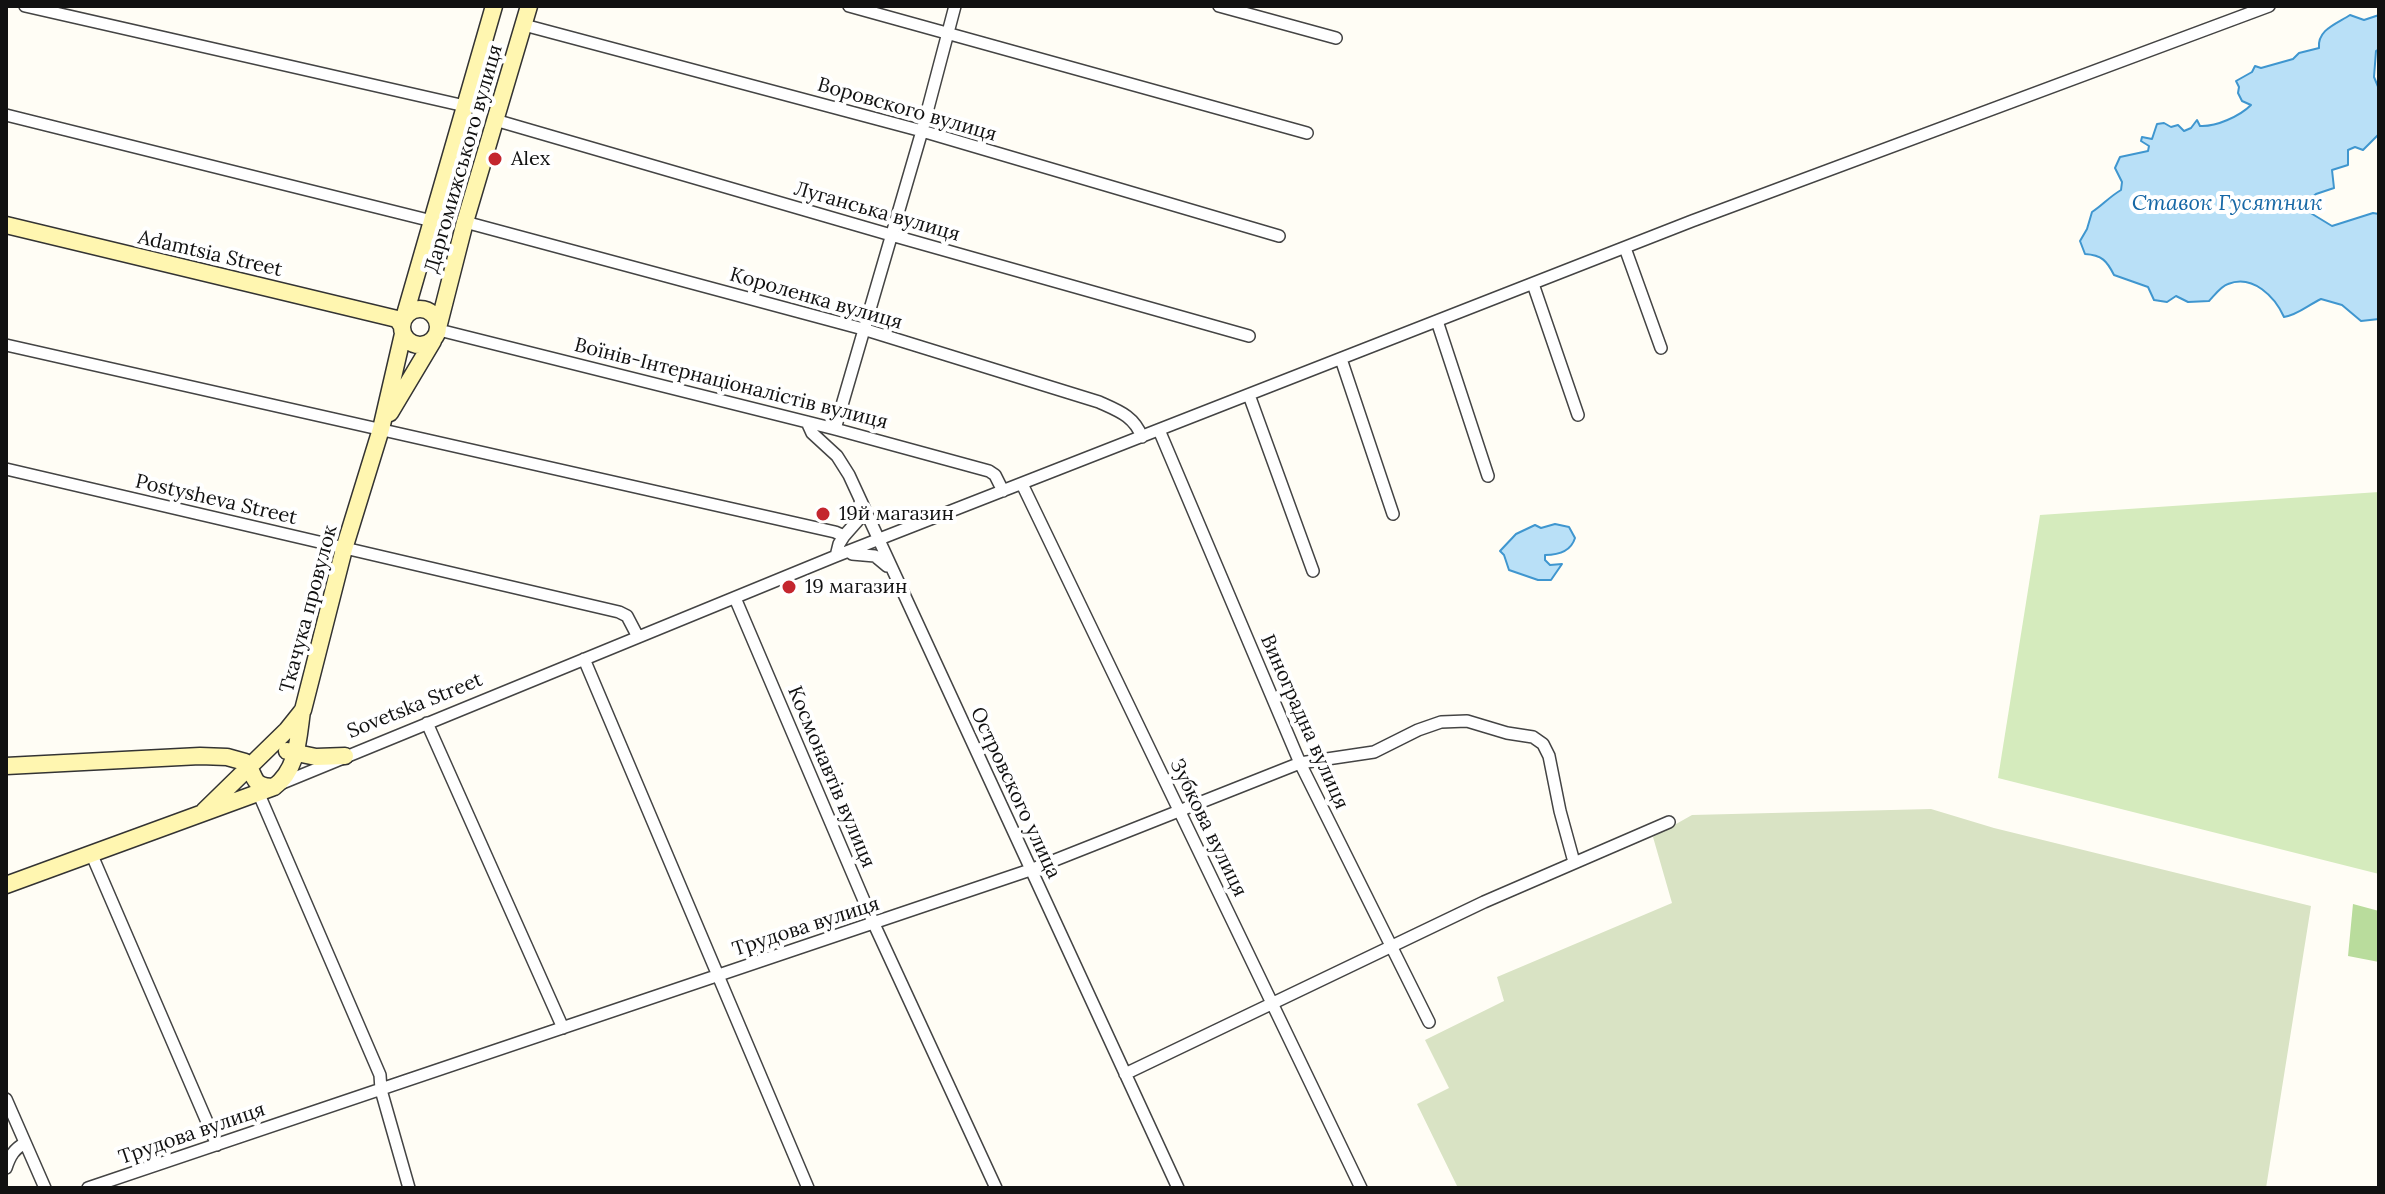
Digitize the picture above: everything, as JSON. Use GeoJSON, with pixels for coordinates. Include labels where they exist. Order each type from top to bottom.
{"type":"FeatureCollection","features":[{"type":"Feature","properties":{"kind":"street"},"geometry":{"type":"LineString","coordinates":[[25,6],[465,106]]}},
{"type":"Feature","properties":{"kind":"street","name":"Даргомижського вулиця"},"geometry":{"type":"LineString","coordinates":[[381,429],[403,326],[493,6]]}},
{"type":"Feature","properties":{"kind":"street","name":"Даргомижського вулиця"},"geometry":{"type":"LineString","coordinates":[[381,429],[437,331],[465,222],[529,6]]}},
{"type":"Feature","properties":{"kind":"street"},"geometry":{"type":"LineString","coordinates":[[849,6],[1307,133]]}},
{"type":"Feature","properties":{"kind":"street"},"geometry":{"type":"LineString","coordinates":[[835,429],[955,6]]}},
{"type":"Feature","properties":{"kind":"street"},"geometry":{"type":"LineString","coordinates":[[1219,6],[1336,38]]}},
{"type":"Feature","properties":{"kind":"street","name":"Sovetska Street"},"geometry":{"type":"LineString","coordinates":[[6,885],[266,789],[836,556],[1437,321],[2269,6]]}},
{"type":"Feature","properties":{"kind":"street","name":"Воровского вулиця"},"geometry":{"type":"LineString","coordinates":[[524,25],[922,131],[1279,236]]}},
{"type":"Feature","properties":{"kind":"street"},"geometry":{"type":"LineString","coordinates":[[6,115],[432,221]]}},
{"type":"Feature","properties":{"kind":"street","name":"Луганська вулиця"},"geometry":{"type":"LineString","coordinates":[[495,120],[1249,336]]}},
{"type":"Feature","properties":{"kind":"street","name":"Короленка вулиця"},"geometry":{"type":"LineString","coordinates":[[465,222],[863,329],[1099,402],[1126,414],[1137,425],[1142,437]]}},
{"type":"Feature","properties":{"kind":"street","name":"Adamtsia Street"},"geometry":{"type":"LineString","coordinates":[[6,225],[397,319],[403,326]]}},
{"type":"Feature","properties":{"kind":"street"},"geometry":{"type":"LineString","coordinates":[[1625,248],[1661,348]]}},
{"type":"Feature","properties":{"kind":"street"},"geometry":{"type":"LineString","coordinates":[[1533,284],[1578,415]]}},
{"type":"Feature","properties":{"kind":"street"},"geometry":{"type":"LineString","coordinates":[[424,309],[434,314],[437,331],[428,344],[416,345],[411,343],[403,326],[412,310],[424,309]]}},
{"type":"Feature","properties":{"kind":"street"},"geometry":{"type":"LineString","coordinates":[[1437,321],[1488,476]]}},
{"type":"Feature","properties":{"kind":"street","name":"Воїнів-Інтернаціоналістів вулиця"},"geometry":{"type":"LineString","coordinates":[[437,331],[835,429],[989,471],[995,475],[1003,491]]}},
{"type":"Feature","properties":{"kind":"street"},"geometry":{"type":"LineString","coordinates":[[6,345],[844,536]]}},
{"type":"Feature","properties":{"kind":"street"},"geometry":{"type":"LineString","coordinates":[[1341,359],[1393,514]]}},
{"type":"Feature","properties":{"kind":"street"},"geometry":{"type":"LineString","coordinates":[[1249,395],[1313,571]]}},
{"type":"Feature","properties":{"kind":"street","name":"Островского улица"},"geometry":{"type":"LineString","coordinates":[[807,422],[812,433],[837,456],[860,498],[1178,1188]]}},
{"type":"Feature","properties":{"kind":"street","name":"Ткачука провулок"},"geometry":{"type":"LineString","coordinates":[[204,811],[287,730],[303,710],[344,549],[381,429]]}},
{"type":"Feature","properties":{"kind":"street","name":"Виноградна вулиця"},"geometry":{"type":"LineString","coordinates":[[1159,430],[1300,763],[1429,1022]]}},
{"type":"Feature","properties":{"kind":"street","name":"Postysheva Street"},"geometry":{"type":"LineString","coordinates":[[6,469],[619,612],[627,616],[638,637]]}},
{"type":"Feature","properties":{"kind":"street","name":"Зубкова вулиця"},"geometry":{"type":"LineString","coordinates":[[1022,484],[1361,1188]]}},
{"type":"Feature","properties":{"kind":"street"},"geometry":{"type":"LineString","coordinates":[[860,498],[859,519],[839,544],[836,556],[864,553],[875,556],[885,563],[896,578]]}},
{"type":"Feature","properties":{"kind":"street","name":"Космонавтів вулиця"},"geometry":{"type":"LineString","coordinates":[[735,598],[874,924],[996,1188]]}},
{"type":"Feature","properties":{"kind":"street"},"geometry":{"type":"LineString","coordinates":[[584,659],[808,1188]]}},
{"type":"Feature","properties":{"kind":"street"},"geometry":{"type":"LineString","coordinates":[[266,789],[288,774],[303,710]]}},
{"type":"Feature","properties":{"kind":"street","name":"Трудова вулиця"},"geometry":{"type":"LineString","coordinates":[[88,1188],[1030,870],[1300,763],[1374,752],[1441,722],[1467,721],[1533,737],[1543,744],[1549,756],[1574,862]]}},
{"type":"Feature","properties":{"kind":"street"},"geometry":{"type":"LineString","coordinates":[[427,723],[563,1028]]}},
{"type":"Feature","properties":{"kind":"street"},"geometry":{"type":"LineString","coordinates":[[262,754],[273,751],[316,757],[345,756]]}},
{"type":"Feature","properties":{"kind":"street"},"geometry":{"type":"LineString","coordinates":[[6,766],[200,756],[239,759],[249,767],[257,783],[266,789],[380,1075],[381,1090],[409,1188]]}},
{"type":"Feature","properties":{"kind":"street"},"geometry":{"type":"LineString","coordinates":[[1125,1074],[1391,946],[1669,822]]}},
{"type":"Feature","properties":{"kind":"street"},"geometry":{"type":"LineString","coordinates":[[91,853],[217,1145]]}},
{"type":"Feature","properties":{"kind":"street"},"geometry":{"type":"LineString","coordinates":[[6,1099],[45,1188]]}},
{"type":"Feature","properties":{"kind":"street"},"geometry":{"type":"LineString","coordinates":[[6,1168],[16,1148],[25,1143]]}},
{"type":"Feature","properties":{"kind":"green space"},"geometry":{"type":"Polygon","coordinates":[[[2379,492],[2379,874],[1998,778],[2040,515],[2379,492]]]}},
{"type":"Feature","properties":{"kind":"green space"},"geometry":{"type":"Polygon","coordinates":[[[1931,809],[1994,828],[2311,906],[2266,1188],[1458,1188],[1417,1104],[1449,1088],[1425,1040],[1504,1001],[1497,977],[1672,903],[1653,837],[1692,815],[1931,809]]]}},
{"type":"Feature","properties":{"kind":"green space"},"geometry":{"type":"Polygon","coordinates":[[[2353,904],[2379,911],[2379,962],[2348,956],[2353,904]]]}},
{"type":"Feature","properties":{"kind":"water","name":"Ставок Гусятник"},"geometry":{"type":"Polygon","coordinates":[[[2350,15],[2364,20],[2379,15],[2379,49],[2376,51],[2374,77],[2379,89],[2379,134],[2363,150],[2355,147],[2348,150],[2348,165],[2332,170],[2334,188],[2309,200],[2309,212],[2332,226],[2373,213],[2379,214],[2379,319],[2361,321],[2342,305],[2321,299],[2284,317],[2269,295],[2246,282],[2225,285],[2209,301],[2188,302],[2176,296],[2167,302],[2154,300],[2148,287],[2114,275],[2103,260],[2085,254],[2080,241],[2092,212],[2121,190],[2122,182],[2115,168],[2120,157],[2148,151],[2149,146],[2141,141],[2142,137],[2152,139],[2157,124],[2178,125],[2184,131],[2197,120],[2200,126],[2206,126],[2241,113],[2251,105],[2242,101],[2236,81],[2252,72],[2255,66],[2261,68],[2293,59],[2299,53],[2319,48],[2324,32],[2350,15]]]}},
{"type":"Feature","properties":{"kind":"water"},"geometry":{"type":"Polygon","coordinates":[[[1555,524],[1569,527],[1575,538],[1563,551],[1545,555],[1550,565],[1562,564],[1551,580],[1538,580],[1509,570],[1500,551],[1516,534],[1535,525],[1541,528],[1555,524]]]}},
{"type":"Feature","properties":{"kind":"place","name":"Alex"},"geometry":{"type":"Point","coordinates":[495,159]}},
{"type":"Feature","properties":{"kind":"place","name":"19й магазин"},"geometry":{"type":"Point","coordinates":[823,514]}},
{"type":"Feature","properties":{"kind":"place","name":"19 магазин"},"geometry":{"type":"Point","coordinates":[789,587]}}]}
